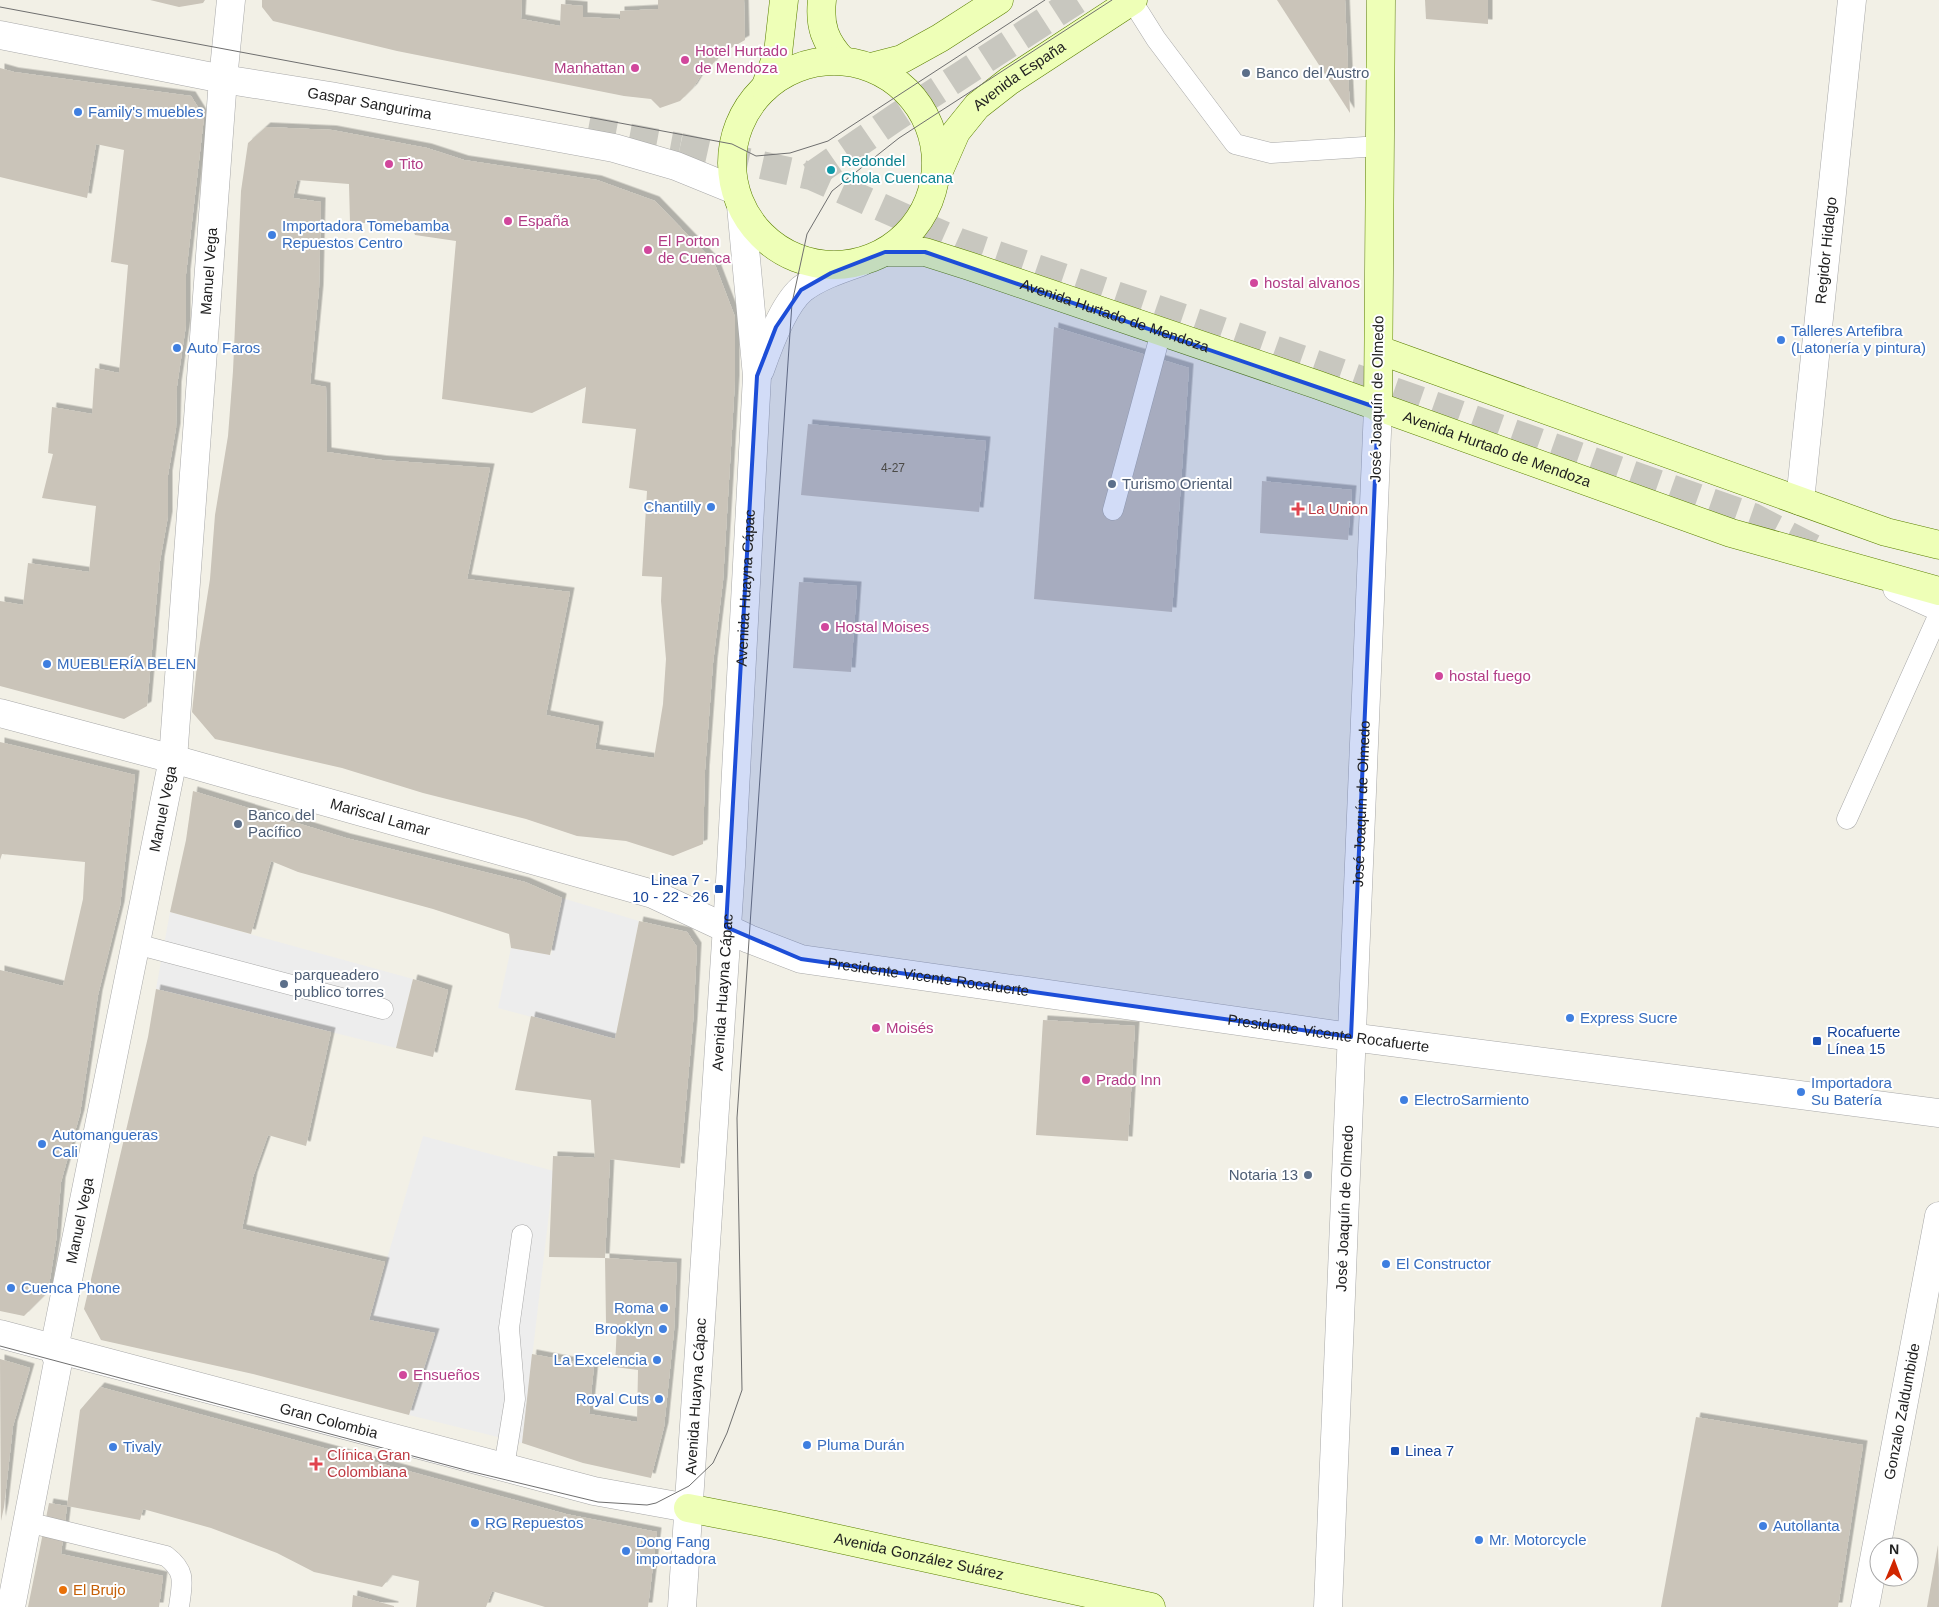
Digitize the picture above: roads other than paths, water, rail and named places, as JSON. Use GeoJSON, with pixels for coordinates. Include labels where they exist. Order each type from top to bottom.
{"type":"FeatureCollection","features":[{"type":"Feature","properties":{"kind":"main road"},"geometry":{"type":"LineString","coordinates":[[765,88],[778,53],[784,0]]}},
{"type":"Feature","properties":{"kind":"main road"},"geometry":{"type":"LineString","coordinates":[[822,0],[820,19],[830,48],[843,61]]}},
{"type":"Feature","properties":{"kind":"main road"},"geometry":{"type":"LineString","coordinates":[[871,68],[908,55],[999,0]]}},
{"type":"Feature","properties":{"kind":"main road","name":"Avenida España"},"geometry":{"type":"LineString","coordinates":[[936,179],[956,132],[977,106],[1009,81],[1132,0]]}},
{"type":"Feature","properties":{"kind":"main road","name":"José Joaquín de Olmedo"},"geometry":{"type":"LineString","coordinates":[[1378,408],[1381,0]]}},
{"type":"Feature","properties":{"kind":"main road"},"geometry":{"type":"LineString","coordinates":[[843,61],[871,68],[895,81],[915,101],[927,120],[936,152],[936,179],[927,207],[916,225],[902,240],[873,257],[838,265],[813,263],[790,256],[770,243],[753,226],[738,198],[732,144],[745,111],[765,88],[787,72],[814,63],[843,61]]}},
{"type":"Feature","properties":{"kind":"main road","name":"Avenida Hurtado de Mendoza"},"geometry":{"type":"LineString","coordinates":[[873,257],[925,252],[1318,384],[1378,408],[1731,533],[1939,591]]}},
{"type":"Feature","properties":{"kind":"main road"},"geometry":{"type":"LineString","coordinates":[[1378,350],[1886,532],[1939,545]]}},
{"type":"Feature","properties":{"kind":"main road","name":"Avenida González Suárez"},"geometry":{"type":"LineString","coordinates":[[688,1508],[775,1525],[1151,1607]]}},
{"type":"Feature","properties":{"kind":"street","name":"Manuel Vega"},"geometry":{"type":"LineString","coordinates":[[11,1607],[58,1362],[54,1349],[173,759],[223,79],[231,0]]}},
{"type":"Feature","properties":{"kind":"street","name":"Regidor Hidalgo"},"geometry":{"type":"LineString","coordinates":[[1800,501],[1852,0]]}},
{"type":"Feature","properties":{"kind":"street","name":"Gaspar Sangurima"},"geometry":{"type":"LineString","coordinates":[[0,35],[223,79],[330,96],[614,148],[676,166],[738,198]]}},
{"type":"Feature","properties":{"kind":"street"},"geometry":{"type":"LineString","coordinates":[[738,198],[757,376]]}},
{"type":"Feature","properties":{"kind":"street"},"geometry":{"type":"LineString","coordinates":[[757,376],[776,327],[801,290],[831,273],[873,257]]}},
{"type":"Feature","properties":{"kind":"street","name":"Avenida Huayna Cápac"},"geometry":{"type":"LineString","coordinates":[[682,1607],[726,927],[757,376]]}},
{"type":"Feature","properties":{"kind":"street","name":"José Joaquín de Olmedo"},"geometry":{"type":"LineString","coordinates":[[1328,1607],[1378,408]]}},
{"type":"Feature","properties":{"kind":"street"},"geometry":{"type":"LineString","coordinates":[[1843,564],[1939,607]]}},
{"type":"Feature","properties":{"kind":"street","name":"Mariscal Lamar"},"geometry":{"type":"LineString","coordinates":[[0,714],[173,759],[653,894],[726,927]]}},
{"type":"Feature","properties":{"kind":"street","name":"Presidente Vicente Rocafuerte"},"geometry":{"type":"LineString","coordinates":[[726,927],[749,939],[801,959],[1351,1037],[1939,1114]]}},
{"type":"Feature","properties":{"kind":"street","name":"Gonzalo Zaldumbide"},"geometry":{"type":"LineString","coordinates":[[1865,1607],[1939,1216]]}},
{"type":"Feature","properties":{"kind":"street","name":"Gran Colombia"},"geometry":{"type":"LineString","coordinates":[[0,1334],[594,1491],[688,1508]]}},
{"type":"Feature","properties":{"kind":"lane"},"geometry":{"type":"LineString","coordinates":[[1132,0],[1156,40],[1235,144],[1271,153],[1380,146]]}},
{"type":"Feature","properties":{"kind":"lane"},"geometry":{"type":"LineString","coordinates":[[1113,510],[1161,332]]}},
{"type":"Feature","properties":{"kind":"lane"},"geometry":{"type":"LineString","coordinates":[[1847,819],[1939,614]]}},
{"type":"Feature","properties":{"kind":"lane"},"geometry":{"type":"LineString","coordinates":[[136,944],[383,1008]]}},
{"type":"Feature","properties":{"kind":"lane"},"geometry":{"type":"LineString","coordinates":[[504,1468],[515,1399],[508,1328],[522,1235]]}},
{"type":"Feature","properties":{"kind":"lane"},"geometry":{"type":"LineString","coordinates":[[27,1522],[166,1556],[177,1564],[183,1577],[179,1607]]}},
{"type":"Feature","properties":{"kind":"tunnel"},"geometry":{"type":"LineString","coordinates":[[811,176],[895,118],[1077,0]]}},
{"type":"Feature","properties":{"kind":"tunnel"},"geometry":{"type":"LineString","coordinates":[[588,130],[680,147]]}},
{"type":"Feature","properties":{"kind":"tunnel"},"geometry":{"type":"LineString","coordinates":[[680,147],[811,176],[959,242],[1219,330],[1753,517],[1819,551]]}},
{"type":"Feature","properties":{"kind":"tram line"},"geometry":{"type":"LineString","coordinates":[[0,7],[732,144],[756,156],[790,153],[828,141],[1045,0]]}},
{"type":"Feature","properties":{"kind":"tram line"},"geometry":{"type":"LineString","coordinates":[[0,1346],[469,1471],[598,1502],[647,1505],[656,1503],[689,1486],[713,1463],[727,1433],[742,1390],[737,1118],[792,303],[807,234],[832,191],[899,138],[1112,0]]}},
{"type":"Feature","properties":{"kind":"place","name":"Hotel Hurtado de Mendoza"},"geometry":{"type":"Point","coordinates":[685,60]}},
{"type":"Feature","properties":{"kind":"place","name":"Manhattan"},"geometry":{"type":"Point","coordinates":[635,68]}},
{"type":"Feature","properties":{"kind":"place","name":"Banco del Austro"},"geometry":{"type":"Point","coordinates":[1246,73]}},
{"type":"Feature","properties":{"kind":"place","name":"Family's muebles"},"geometry":{"type":"Point","coordinates":[78,112]}},
{"type":"Feature","properties":{"kind":"place","name":"Tito"},"geometry":{"type":"Point","coordinates":[389,164]}},
{"type":"Feature","properties":{"kind":"place","name":"Redondel Chola Cuencana"},"geometry":{"type":"Point","coordinates":[831,170]}},
{"type":"Feature","properties":{"kind":"place","name":"España"},"geometry":{"type":"Point","coordinates":[508,221]}},
{"type":"Feature","properties":{"kind":"place","name":"Importadora Tomebamba Repuestos Centro"},"geometry":{"type":"Point","coordinates":[272,235]}},
{"type":"Feature","properties":{"kind":"place","name":"El Porton de Cuenca"},"geometry":{"type":"Point","coordinates":[648,250]}},
{"type":"Feature","properties":{"kind":"place","name":"hostal alvanos"},"geometry":{"type":"Point","coordinates":[1254,283]}},
{"type":"Feature","properties":{"kind":"place","name":"Talleres Artefibra (Latonería y pintura)"},"geometry":{"type":"Point","coordinates":[1781,340]}},
{"type":"Feature","properties":{"kind":"place","name":"Auto Faros"},"geometry":{"type":"Point","coordinates":[177,348]}},
{"type":"Feature","properties":{"kind":"place","name":"Turismo Oriental"},"geometry":{"type":"Point","coordinates":[1112,484]}},
{"type":"Feature","properties":{"kind":"place","name":"Chantilly"},"geometry":{"type":"Point","coordinates":[711,507]}},
{"type":"Feature","properties":{"kind":"place","name":"La Union"},"geometry":{"type":"Point","coordinates":[1298,509]}},
{"type":"Feature","properties":{"kind":"place","name":"Hostal Moises"},"geometry":{"type":"Point","coordinates":[825,627]}},
{"type":"Feature","properties":{"kind":"place","name":"MUEBLERÍA BELEN"},"geometry":{"type":"Point","coordinates":[47,664]}},
{"type":"Feature","properties":{"kind":"place","name":"hostal fuego"},"geometry":{"type":"Point","coordinates":[1439,676]}},
{"type":"Feature","properties":{"kind":"place","name":"Banco del Pacífico"},"geometry":{"type":"Point","coordinates":[238,824]}},
{"type":"Feature","properties":{"kind":"place","name":"Linea 7 - 10 - 22 - 26"},"geometry":{"type":"Point","coordinates":[719,889]}},
{"type":"Feature","properties":{"kind":"place","name":"parqueadero publico torres"},"geometry":{"type":"Point","coordinates":[284,984]}},
{"type":"Feature","properties":{"kind":"place","name":"Express Sucre"},"geometry":{"type":"Point","coordinates":[1570,1018]}},
{"type":"Feature","properties":{"kind":"place","name":"Moisés"},"geometry":{"type":"Point","coordinates":[876,1028]}},
{"type":"Feature","properties":{"kind":"place","name":"Rocafuerte Línea 15"},"geometry":{"type":"Point","coordinates":[1817,1041]}},
{"type":"Feature","properties":{"kind":"place","name":"Prado Inn"},"geometry":{"type":"Point","coordinates":[1086,1080]}},
{"type":"Feature","properties":{"kind":"place","name":"Importadora Su Batería"},"geometry":{"type":"Point","coordinates":[1801,1092]}},
{"type":"Feature","properties":{"kind":"place","name":"ElectroSarmiento"},"geometry":{"type":"Point","coordinates":[1404,1100]}},
{"type":"Feature","properties":{"kind":"place","name":"Automangueras Cali"},"geometry":{"type":"Point","coordinates":[42,1144]}},
{"type":"Feature","properties":{"kind":"place","name":"Notaria 13"},"geometry":{"type":"Point","coordinates":[1308,1175]}},
{"type":"Feature","properties":{"kind":"place","name":"El Constructor"},"geometry":{"type":"Point","coordinates":[1386,1264]}},
{"type":"Feature","properties":{"kind":"place","name":"Cuenca Phone"},"geometry":{"type":"Point","coordinates":[11,1288]}},
{"type":"Feature","properties":{"kind":"place","name":"Roma"},"geometry":{"type":"Point","coordinates":[664,1308]}},
{"type":"Feature","properties":{"kind":"place","name":"Brooklyn"},"geometry":{"type":"Point","coordinates":[663,1329]}},
{"type":"Feature","properties":{"kind":"place","name":"La Excelencia"},"geometry":{"type":"Point","coordinates":[657,1360]}},
{"type":"Feature","properties":{"kind":"place","name":"Ensueños"},"geometry":{"type":"Point","coordinates":[403,1375]}},
{"type":"Feature","properties":{"kind":"place","name":"Royal Cuts"},"geometry":{"type":"Point","coordinates":[659,1399]}},
{"type":"Feature","properties":{"kind":"place","name":"Pluma Durán"},"geometry":{"type":"Point","coordinates":[807,1445]}},
{"type":"Feature","properties":{"kind":"place","name":"Tivaly"},"geometry":{"type":"Point","coordinates":[113,1447]}},
{"type":"Feature","properties":{"kind":"place","name":"Linea 7"},"geometry":{"type":"Point","coordinates":[1395,1451]}},
{"type":"Feature","properties":{"kind":"place","name":"Clínica Gran Colombiana"},"geometry":{"type":"Point","coordinates":[316,1464]}},
{"type":"Feature","properties":{"kind":"place","name":"RG Repuestos"},"geometry":{"type":"Point","coordinates":[475,1523]}},
{"type":"Feature","properties":{"kind":"place","name":"Autollanta"},"geometry":{"type":"Point","coordinates":[1763,1526]}},
{"type":"Feature","properties":{"kind":"place","name":"Mr. Motorcycle"},"geometry":{"type":"Point","coordinates":[1479,1540]}},
{"type":"Feature","properties":{"kind":"place","name":"Dong Fang importadora"},"geometry":{"type":"Point","coordinates":[626,1551]}},
{"type":"Feature","properties":{"kind":"place","name":"El Brujo"},"geometry":{"type":"Point","coordinates":[63,1590]}}]}
